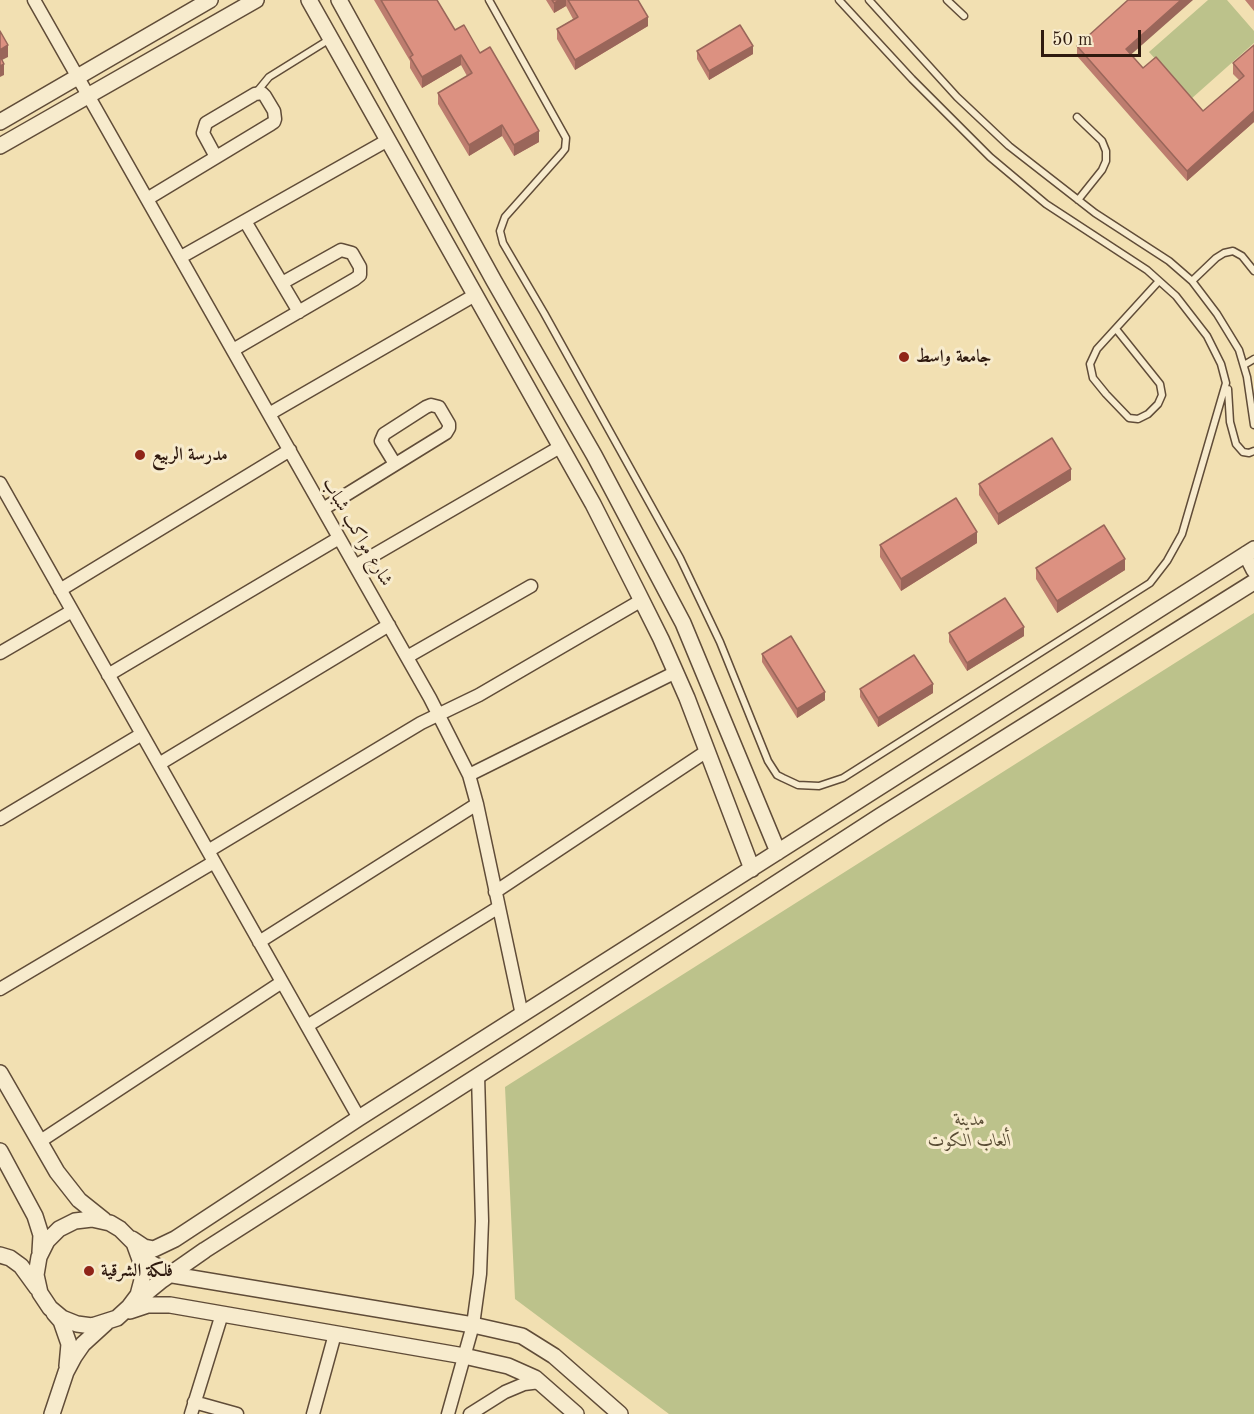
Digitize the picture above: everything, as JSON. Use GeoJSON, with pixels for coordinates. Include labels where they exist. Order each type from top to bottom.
{"type":"FeatureCollection","features":[{"type":"Feature","properties":{"kind":"street","name":"شارع مواكب شباب"},"geometry":{"type":"LineString","coordinates":[[34,0],[356,566],[439,715],[469,775],[522,1015]]}},
{"type":"Feature","properties":{"kind":"street"},"geometry":{"type":"LineString","coordinates":[[0,122],[210,0]]}},
{"type":"Feature","properties":{"kind":"street"},"geometry":{"type":"LineString","coordinates":[[0,146],[256,0]]}},
{"type":"Feature","properties":{"kind":"street"},"geometry":{"type":"LineString","coordinates":[[309,0],[561,447],[642,600],[676,672],[752,868]]}},
{"type":"Feature","properties":{"kind":"street"},"geometry":{"type":"LineString","coordinates":[[339,0],[494,281],[594,455],[683,623],[778,852]]}},
{"type":"Feature","properties":{"kind":"street"},"geometry":{"type":"LineString","coordinates":[[147,198],[216,157],[274,122],[275,115],[268,99],[262,93],[255,94],[204,126],[203,133],[216,157]]}},
{"type":"Feature","properties":{"kind":"street"},"geometry":{"type":"LineString","coordinates":[[181,257],[388,140]]}},
{"type":"Feature","properties":{"kind":"street"},"geometry":{"type":"LineString","coordinates":[[245,221],[299,312]]}},
{"type":"Feature","properties":{"kind":"street"},"geometry":{"type":"LineString","coordinates":[[233,350],[358,277],[361,271],[359,263],[349,251],[338,251],[282,284]]}},
{"type":"Feature","properties":{"kind":"street"},"geometry":{"type":"LineString","coordinates":[[269,414],[475,295]]}},
{"type":"Feature","properties":{"kind":"street"},"geometry":{"type":"LineString","coordinates":[[323,509],[448,431],[448,420],[439,407],[435,405],[426,407],[384,434],[381,441],[395,464]]}},
{"type":"Feature","properties":{"kind":"street"},"geometry":{"type":"LineString","coordinates":[[356,566],[561,447]]}},
{"type":"Feature","properties":{"kind":"street"},"geometry":{"type":"LineString","coordinates":[[60,590],[290,450]]}},
{"type":"Feature","properties":{"kind":"street"},"geometry":{"type":"LineString","coordinates":[[0,483],[359,1118]]}},
{"type":"Feature","properties":{"kind":"street"},"geometry":{"type":"LineString","coordinates":[[108,675],[339,538]]}},
{"type":"Feature","properties":{"kind":"street"},"geometry":{"type":"LineString","coordinates":[[0,1073],[69,1189],[90,1209],[137,1244],[150,1249],[166,1245],[359,1118],[1250,552],[1254,570]]}},
{"type":"Feature","properties":{"kind":"street"},"geometry":{"type":"LineString","coordinates":[[66,1372],[83,1344],[199,1254],[880,816],[1254,582]]}},
{"type":"Feature","properties":{"kind":"street"},"geometry":{"type":"LineString","coordinates":[[407,657],[531,586]]}},
{"type":"Feature","properties":{"kind":"street"},"geometry":{"type":"LineString","coordinates":[[0,989],[421,723],[479,695],[642,600]]}},
{"type":"Feature","properties":{"kind":"street"},"geometry":{"type":"LineString","coordinates":[[0,653],[72,610]]}},
{"type":"Feature","properties":{"kind":"street"},"geometry":{"type":"LineString","coordinates":[[159,764],[389,626]]}},
{"type":"Feature","properties":{"kind":"street"},"geometry":{"type":"LineString","coordinates":[[469,775],[676,672]]}},
{"type":"Feature","properties":{"kind":"street"},"geometry":{"type":"LineString","coordinates":[[0,819],[142,734]]}},
{"type":"Feature","properties":{"kind":"street"},"geometry":{"type":"LineString","coordinates":[[495,892],[707,751]]}},
{"type":"Feature","properties":{"kind":"street"},"geometry":{"type":"LineString","coordinates":[[259,942],[477,804]]}},
{"type":"Feature","properties":{"kind":"street"},"geometry":{"type":"LineString","coordinates":[[307,1026],[499,908]]}},
{"type":"Feature","properties":{"kind":"street"},"geometry":{"type":"LineString","coordinates":[[39,1142],[282,982]]}},
{"type":"Feature","properties":{"kind":"street"},"geometry":{"type":"LineString","coordinates":[[450,1412],[477,1301],[481,1247],[478,1075]]}},
{"type":"Feature","properties":{"kind":"street"},"geometry":{"type":"LineString","coordinates":[[0,1151],[35,1216],[41,1235],[36,1275],[40,1293]]}},
{"type":"Feature","properties":{"kind":"street"},"geometry":{"type":"LineString","coordinates":[[39,1257],[47,1241],[59,1229],[75,1221],[93,1219],[110,1223]]}},
{"type":"Feature","properties":{"kind":"street"},"geometry":{"type":"LineString","coordinates":[[129,1237],[150,1263],[171,1274],[473,1325],[515,1335],[533,1342],[576,1374],[620,1414]]}},
{"type":"Feature","properties":{"kind":"street"},"geometry":{"type":"LineString","coordinates":[[129,1308],[138,1295],[142,1280],[142,1265],[138,1250]]}},
{"type":"Feature","properties":{"kind":"street"},"geometry":{"type":"LineString","coordinates":[[199,1254],[188,1262],[185,1270],[190,1276],[205,1280]]}},
{"type":"Feature","properties":{"kind":"street"},"geometry":{"type":"LineString","coordinates":[[0,1255],[10,1258],[21,1266],[61,1321],[69,1344],[66,1372],[52,1414]]}},
{"type":"Feature","properties":{"kind":"street"},"geometry":{"type":"LineString","coordinates":[[50,1308],[62,1318],[77,1324],[92,1326],[143,1306],[158,1304],[464,1356],[516,1368],[540,1382],[576,1414]]}},
{"type":"Feature","properties":{"kind":"street"},"geometry":{"type":"LineString","coordinates":[[222,1314],[193,1408],[237,1414]]}},
{"type":"Feature","properties":{"kind":"street"},"geometry":{"type":"LineString","coordinates":[[313,1414],[334,1334]]}},
{"type":"Feature","properties":{"kind":"street"},"geometry":{"type":"LineString","coordinates":[[470,1414],[506,1392],[524,1384],[540,1382]]}},
{"type":"Feature","properties":{"kind":"lane"},"geometry":{"type":"LineString","coordinates":[[489,0],[566,138],[561,154],[505,217],[500,231],[503,243],[680,558],[717,634],[768,761],[777,775],[798,785],[819,786],[831,784],[843,778],[1150,583],[1167,561],[1182,534],[1226,383]]}},
{"type":"Feature","properties":{"kind":"lane"},"geometry":{"type":"LineString","coordinates":[[839,0],[912,79],[990,157],[1046,204],[1147,270],[1176,296],[1207,336],[1221,364],[1226,383],[1230,422],[1236,444],[1243,452],[1254,452]]}},
{"type":"Feature","properties":{"kind":"lane"},"geometry":{"type":"LineString","coordinates":[[869,0],[957,98],[1009,146],[1078,200],[1169,261],[1192,280],[1226,327],[1244,365],[1254,425]]}},
{"type":"Feature","properties":{"kind":"lane"},"geometry":{"type":"LineString","coordinates":[[947,0],[964,16]]}},
{"type":"Feature","properties":{"kind":"lane"},"geometry":{"type":"LineString","coordinates":[[255,94],[269,77],[331,38]]}},
{"type":"Feature","properties":{"kind":"lane"},"geometry":{"type":"LineString","coordinates":[[1077,117],[1102,141],[1106,151],[1106,161],[1102,170],[1078,200]]}},
{"type":"Feature","properties":{"kind":"lane"},"geometry":{"type":"LineString","coordinates":[[1192,280],[1216,258],[1233,251],[1242,256],[1254,271]]}},
{"type":"Feature","properties":{"kind":"lane"},"geometry":{"type":"LineString","coordinates":[[1116,330],[1160,384],[1162,395],[1158,404],[1148,414],[1138,419],[1129,418],[1106,394],[1094,378],[1090,363],[1097,349],[1159,280]]}},
{"type":"Feature","properties":{"kind":"lane"},"geometry":{"type":"LineString","coordinates":[[1244,365],[1254,359]]}},
{"type":"Feature","properties":{"kind":"green space"},"geometry":{"type":"Polygon","coordinates":[[[1208,0],[1227,0],[1254,31],[1254,43],[1191,99],[1149,52],[1208,0]]]}},
{"type":"Feature","properties":{"kind":"green space","name":"مدينة ألعاب الكوت"},"geometry":{"type":"Polygon","coordinates":[[[1254,613],[1254,1414],[669,1414],[515,1299],[505,1087],[1254,613]]]}},
{"type":"Feature","properties":{"kind":"building"},"geometry":{"type":"Polygon","coordinates":[[[381,0],[437,0],[455,30],[464,25],[480,53],[490,47],[539,131],[514,145],[502,125],[469,145],[438,93],[472,73],[461,55],[422,77],[410,57],[413,55],[381,0]]]}},
{"type":"Feature","properties":{"kind":"building"},"geometry":{"type":"Polygon","coordinates":[[[568,0],[638,0],[648,17],[575,60],[557,29],[578,17],[568,0]]]}},
{"type":"Feature","properties":{"kind":"building"},"geometry":{"type":"Polygon","coordinates":[[[1128,0],[1181,0],[1126,49],[1143,68],[1156,57],[1203,111],[1244,76],[1233,63],[1254,45],[1254,111],[1187,171],[1077,46],[1128,0]]]}},
{"type":"Feature","properties":{"kind":"building"},"geometry":{"type":"Polygon","coordinates":[[[740,25],[753,46],[709,71],[697,51],[740,25]]]}},
{"type":"Feature","properties":{"kind":"building"},"geometry":{"type":"Polygon","coordinates":[[[0,31],[8,45],[0,50],[0,31]]]}},
{"type":"Feature","properties":{"kind":"building"},"geometry":{"type":"Polygon","coordinates":[[[1052,438],[1071,469],[998,514],[979,484],[1052,438]]]}},
{"type":"Feature","properties":{"kind":"building"},"geometry":{"type":"Polygon","coordinates":[[[956,498],[977,532],[901,579],[880,545],[956,498]]]}},
{"type":"Feature","properties":{"kind":"building"},"geometry":{"type":"Polygon","coordinates":[[[1104,525],[1125,559],[1057,601],[1036,568],[1104,525]]]}},
{"type":"Feature","properties":{"kind":"building"},"geometry":{"type":"Polygon","coordinates":[[[1005,598],[1024,627],[967,663],[949,633],[1005,598]]]}},
{"type":"Feature","properties":{"kind":"building"},"geometry":{"type":"Polygon","coordinates":[[[791,636],[825,692],[797,709],[762,654],[791,636]]]}},
{"type":"Feature","properties":{"kind":"building"},"geometry":{"type":"Polygon","coordinates":[[[914,655],[933,684],[878,718],[860,689],[914,655]]]}},
{"type":"Feature","properties":{"kind":"place","name":"جامعة واسط"},"geometry":{"type":"Point","coordinates":[904,357]}},
{"type":"Feature","properties":{"kind":"place","name":"مدرسة الربيع"},"geometry":{"type":"Point","coordinates":[140,455]}},
{"type":"Feature","properties":{"kind":"place","name":"فلكة الشرقية"},"geometry":{"type":"Point","coordinates":[89,1271]}}]}
